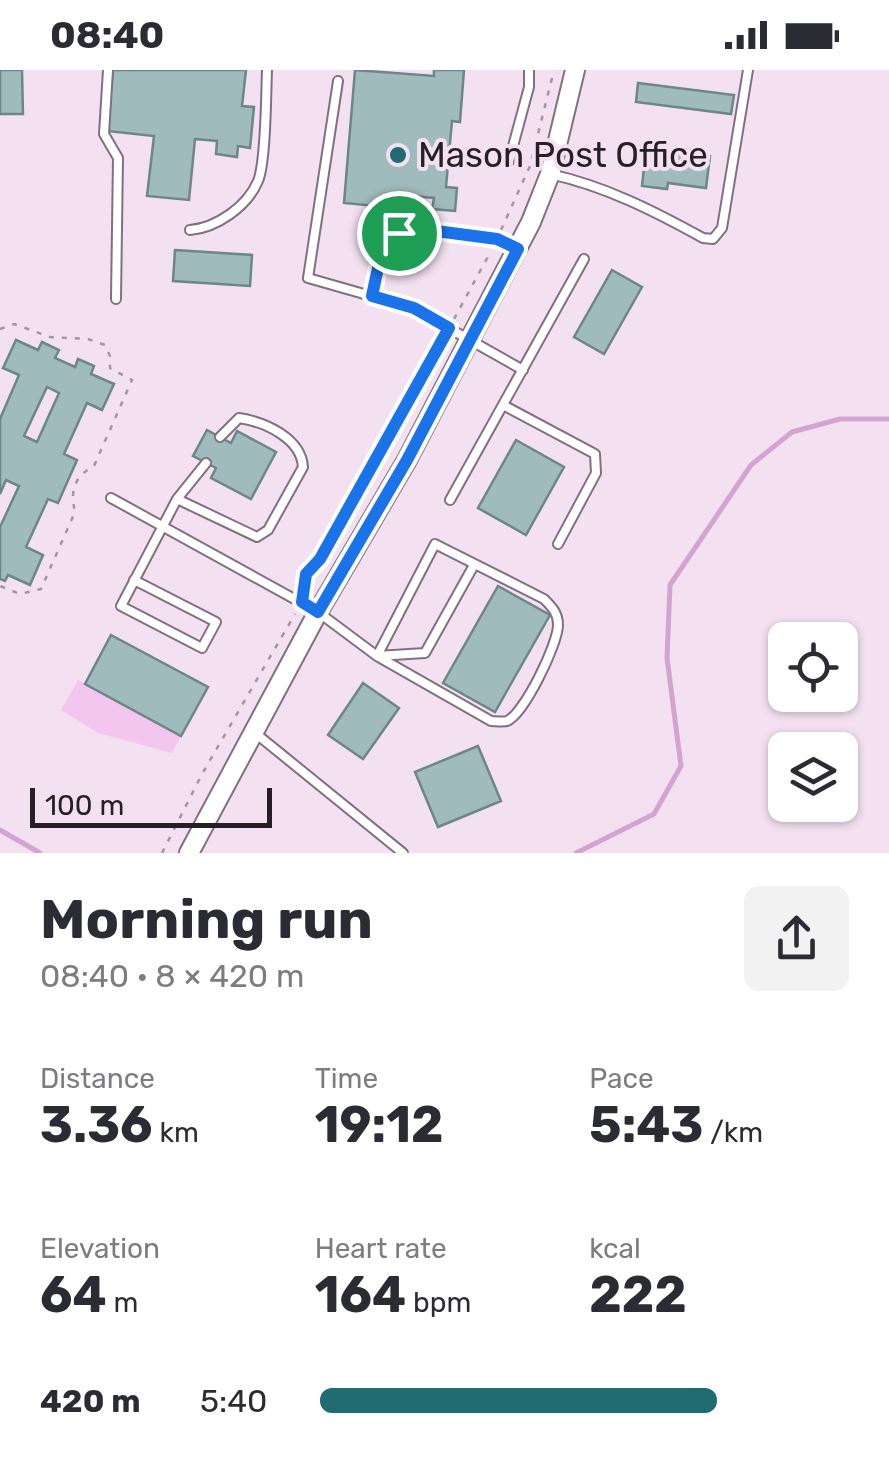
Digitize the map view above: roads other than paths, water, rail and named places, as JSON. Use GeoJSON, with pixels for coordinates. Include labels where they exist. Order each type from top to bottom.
{"type":"FeatureCollection","features":[{"type":"Feature","properties":{"kind":"street"},"geometry":{"type":"LineString","coordinates":[[190,853],[254,732],[310,607],[407,460],[518,249],[550,174],[575,70]]}},
{"type":"Feature","properties":{"kind":"lane"},"geometry":{"type":"LineString","coordinates":[[108,70],[104,134],[118,158],[116,299]]}},
{"type":"Feature","properties":{"kind":"lane"},"geometry":{"type":"LineString","coordinates":[[190,230],[211,228],[242,202],[259,180],[267,70]]}},
{"type":"Feature","properties":{"kind":"lane"},"geometry":{"type":"LineString","coordinates":[[509,161],[530,70]]}},
{"type":"Feature","properties":{"kind":"lane"},"geometry":{"type":"LineString","coordinates":[[550,174],[580,181],[647,208],[703,238],[713,239],[722,228],[748,70]]}},
{"type":"Feature","properties":{"kind":"lane"},"geometry":{"type":"LineString","coordinates":[[338,81],[308,278],[414,308],[524,370]]}},
{"type":"Feature","properties":{"kind":"lane"},"geometry":{"type":"LineString","coordinates":[[372,296],[381,258],[399,233],[421,229],[497,239],[518,249]]}},
{"type":"Feature","properties":{"kind":"lane"},"geometry":{"type":"LineString","coordinates":[[450,500],[584,259]]}},
{"type":"Feature","properties":{"kind":"lane"},"geometry":{"type":"LineString","coordinates":[[504,405],[595,454],[596,473],[558,544]]}},
{"type":"Feature","properties":{"kind":"lane"},"geometry":{"type":"LineString","coordinates":[[177,499],[256,538],[268,530],[303,467],[299,450],[284,436],[255,420],[239,418],[220,438]]}},
{"type":"Feature","properties":{"kind":"lane"},"geometry":{"type":"LineString","coordinates":[[134,580],[216,622],[202,648],[121,606],[160,526],[206,463]]}},
{"type":"Feature","properties":{"kind":"lane"},"geometry":{"type":"LineString","coordinates":[[111,498],[310,607],[377,656],[491,722],[506,722],[518,712],[554,648],[556,612],[544,599],[435,544],[377,656]]}},
{"type":"Feature","properties":{"kind":"lane"},"geometry":{"type":"LineString","coordinates":[[377,656],[426,653],[474,565]]}},
{"type":"Feature","properties":{"kind":"lane"},"geometry":{"type":"LineString","coordinates":[[254,732],[403,853]]}},
{"type":"Feature","properties":{"kind":"waterway"},"geometry":{"type":"LineString","coordinates":[[576,853],[654,814],[681,766],[667,658],[670,585],[751,465],[792,432],[840,419],[889,419]]}},
{"type":"Feature","properties":{"kind":"waterway"},"geometry":{"type":"LineString","coordinates":[[0,830],[40,853]]}},
{"type":"Feature","properties":{"kind":"place","name":"Mason Post Office"},"geometry":{"type":"Point","coordinates":[398,155]}}]}
